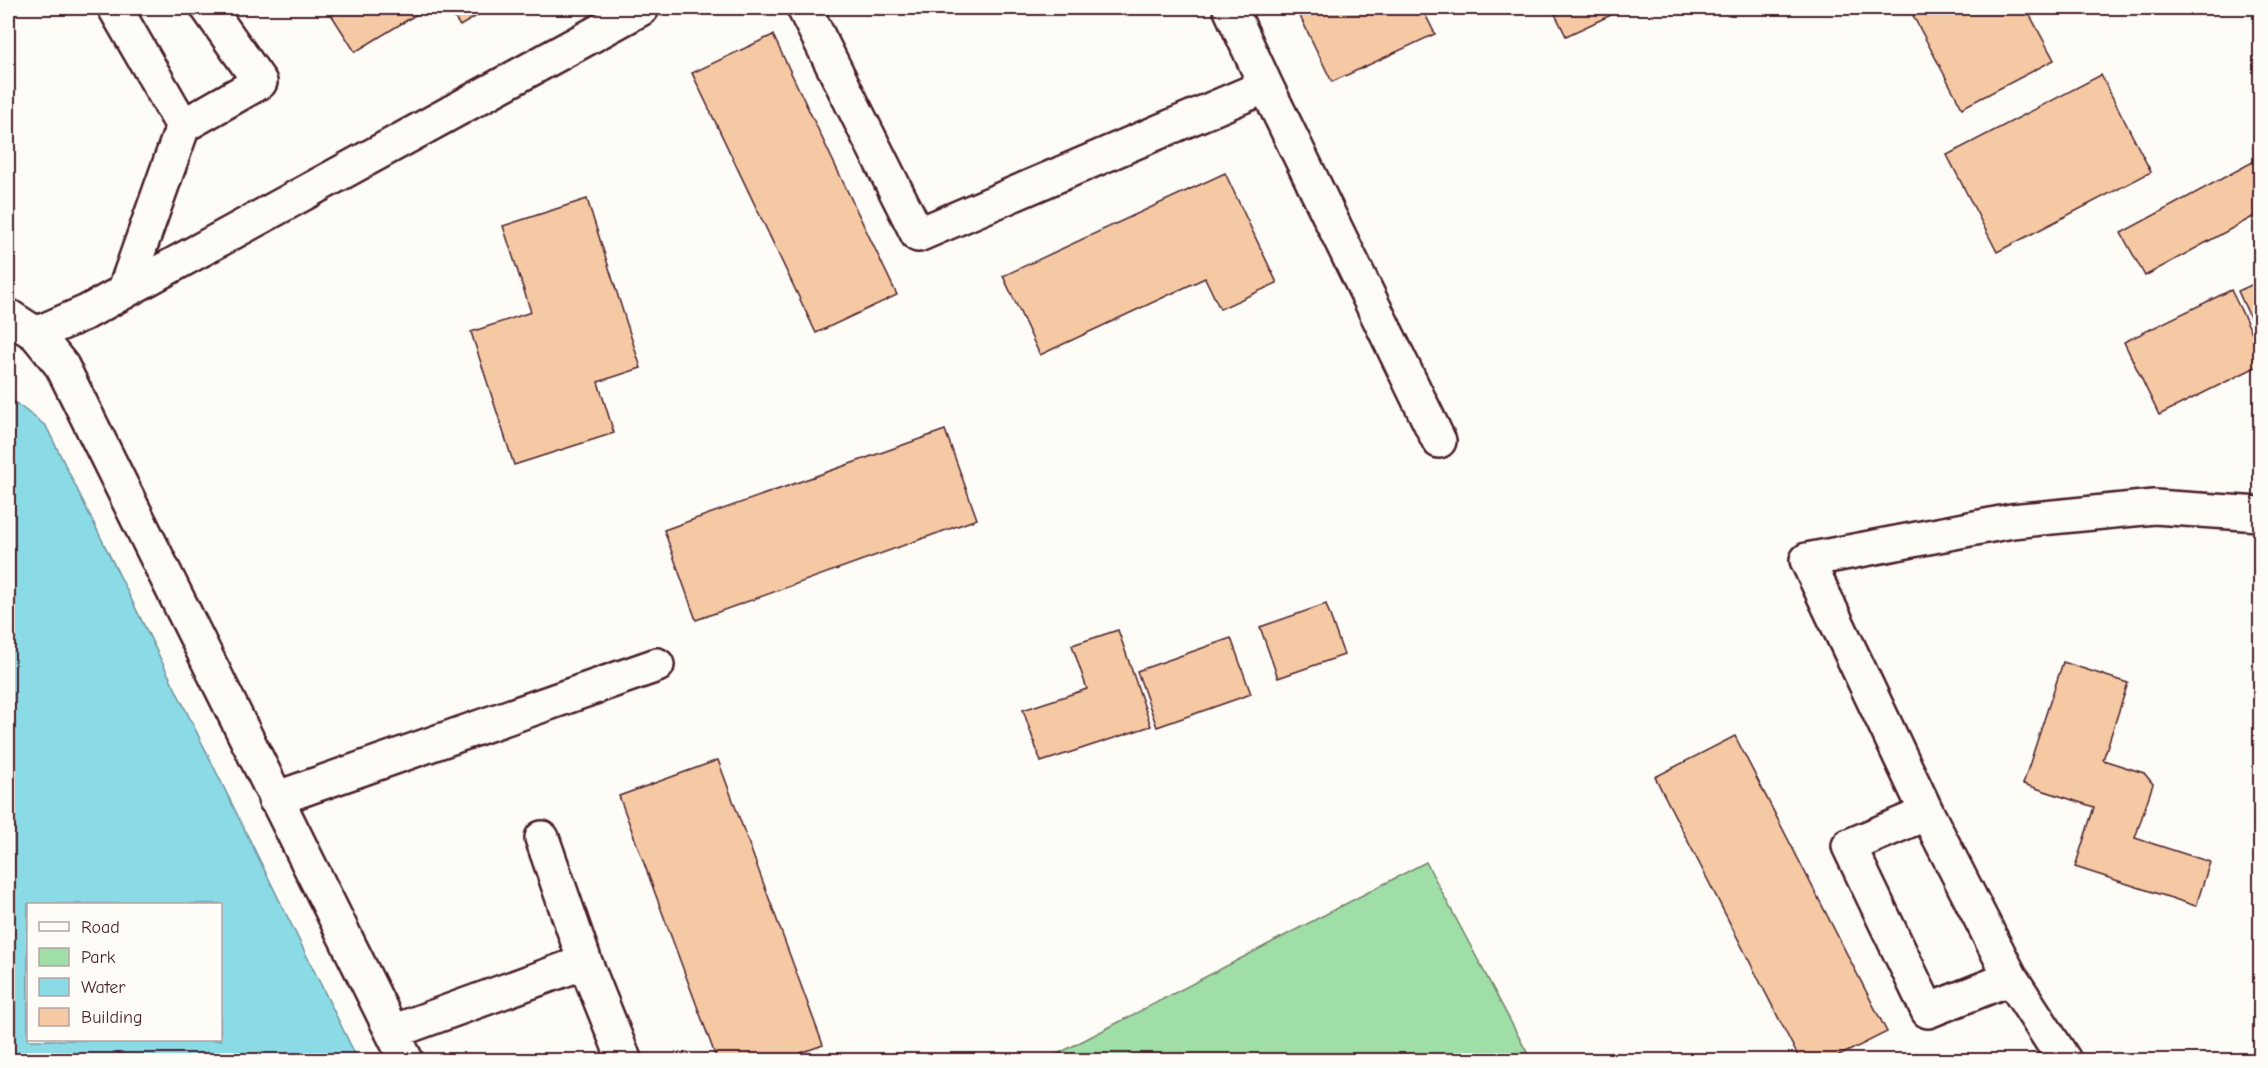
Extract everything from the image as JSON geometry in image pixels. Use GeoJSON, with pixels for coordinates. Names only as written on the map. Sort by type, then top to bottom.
{"type":"FeatureCollection","features":[{"type":"Feature","properties":{"kind":"street"},"geometry":{"type":"LineString","coordinates":[[115,8],[183,126]]}},
{"type":"Feature","properties":{"kind":"street"},"geometry":{"type":"LineString","coordinates":[[124,292],[183,126],[260,82],[208,8]]}},
{"type":"Feature","properties":{"kind":"street"},"geometry":{"type":"LineString","coordinates":[[36,334],[87,312],[642,8]]}},
{"type":"Feature","properties":{"kind":"street"},"geometry":{"type":"LineString","coordinates":[[804,8],[918,235],[1266,86]]}},
{"type":"Feature","properties":{"kind":"street"},"geometry":{"type":"LineString","coordinates":[[1230,8],[1439,441]]}},
{"type":"Feature","properties":{"kind":"street"},"geometry":{"type":"LineString","coordinates":[[8,316],[36,334],[62,366],[399,1046],[585,962]]}},
{"type":"Feature","properties":{"kind":"street"},"geometry":{"type":"LineString","coordinates":[[2064,1060],[2011,978],[1927,813],[1807,560],[2012,521],[2119,510],[2154,507],[2260,514]]}},
{"type":"Feature","properties":{"kind":"street"},"geometry":{"type":"LineString","coordinates":[[275,799],[657,665]]}},
{"type":"Feature","properties":{"kind":"street"},"geometry":{"type":"LineString","coordinates":[[1927,813],[1849,846],[1928,1011],[2011,978]]}},
{"type":"Feature","properties":{"kind":"street"},"geometry":{"type":"LineString","coordinates":[[542,838],[585,962],[624,1059]]}},
{"type":"Feature","properties":{"kind":"green space"},"geometry":{"type":"Polygon","coordinates":[[[1426,862],[1531,1060],[1046,1060],[1426,862]]]}},
{"type":"Feature","properties":{"kind":"water"},"geometry":{"type":"Polygon","coordinates":[[[8,397],[46,426],[358,1060],[8,1060],[8,397]]]}},
{"type":"Feature","properties":{"kind":"building"},"geometry":{"type":"Polygon","coordinates":[[[327,8],[427,8],[355,52],[327,8]]]}},
{"type":"Feature","properties":{"kind":"building"},"geometry":{"type":"Polygon","coordinates":[[[448,8],[490,8],[460,26],[448,8]]]}},
{"type":"Feature","properties":{"kind":"building"},"geometry":{"type":"Polygon","coordinates":[[[1296,8],[1422,8],[1435,34],[1332,82],[1296,8]]]}},
{"type":"Feature","properties":{"kind":"building"},"geometry":{"type":"Polygon","coordinates":[[[1552,8],[1626,8],[1566,36],[1552,8]]]}},
{"type":"Feature","properties":{"kind":"building"},"geometry":{"type":"Polygon","coordinates":[[[1909,8],[2026,8],[2054,60],[1962,108],[1909,8]]]}},
{"type":"Feature","properties":{"kind":"building"},"geometry":{"type":"Polygon","coordinates":[[[773,35],[897,295],[816,333],[692,73],[773,35]]]}},
{"type":"Feature","properties":{"kind":"building"},"geometry":{"type":"Polygon","coordinates":[[[2101,75],[2151,172],[1997,252],[1947,155],[2101,75]]]}},
{"type":"Feature","properties":{"kind":"building"},"geometry":{"type":"Polygon","coordinates":[[[2260,158],[2260,213],[2145,276],[2121,233],[2260,158]]]}},
{"type":"Feature","properties":{"kind":"building"},"geometry":{"type":"Polygon","coordinates":[[[1225,173],[1277,283],[1220,309],[1205,278],[1040,355],[1003,276],[1225,173]]]}},
{"type":"Feature","properties":{"kind":"building"},"geometry":{"type":"Polygon","coordinates":[[[587,199],[641,368],[598,382],[614,433],[514,465],[471,332],[531,312],[503,226],[587,199]]]}},
{"type":"Feature","properties":{"kind":"building"},"geometry":{"type":"Polygon","coordinates":[[[2260,281],[2260,339],[2238,291],[2260,281]]]}},
{"type":"Feature","properties":{"kind":"building"},"geometry":{"type":"Polygon","coordinates":[[[2231,290],[2260,349],[2260,365],[2159,415],[2124,342],[2231,290]]]}},
{"type":"Feature","properties":{"kind":"building"},"geometry":{"type":"Polygon","coordinates":[[[945,430],[977,519],[696,620],[664,530],[945,430]]]}},
{"type":"Feature","properties":{"kind":"building"},"geometry":{"type":"Polygon","coordinates":[[[1326,604],[1344,655],[1278,678],[1260,627],[1326,604]]]}},
{"type":"Feature","properties":{"kind":"building"},"geometry":{"type":"Polygon","coordinates":[[[1118,630],[1151,726],[1041,762],[1023,710],[1087,689],[1072,645],[1118,630]]]}},
{"type":"Feature","properties":{"kind":"building"},"geometry":{"type":"Polygon","coordinates":[[[1231,638],[1251,694],[1157,727],[1137,671],[1231,638]]]}},
{"type":"Feature","properties":{"kind":"building"},"geometry":{"type":"Polygon","coordinates":[[[2063,662],[2128,683],[2103,760],[2144,773],[2153,784],[2135,838],[2210,862],[2196,906],[2075,867],[2094,807],[2023,784],[2063,662]]]}},
{"type":"Feature","properties":{"kind":"building"},"geometry":{"type":"Polygon","coordinates":[[[1735,736],[1887,1032],[1831,1060],[1800,1060],[1655,777],[1735,736]]]}},
{"type":"Feature","properties":{"kind":"building"},"geometry":{"type":"Polygon","coordinates":[[[718,760],[823,1045],[781,1060],[717,1060],[619,796],[718,760]]]}}]}
